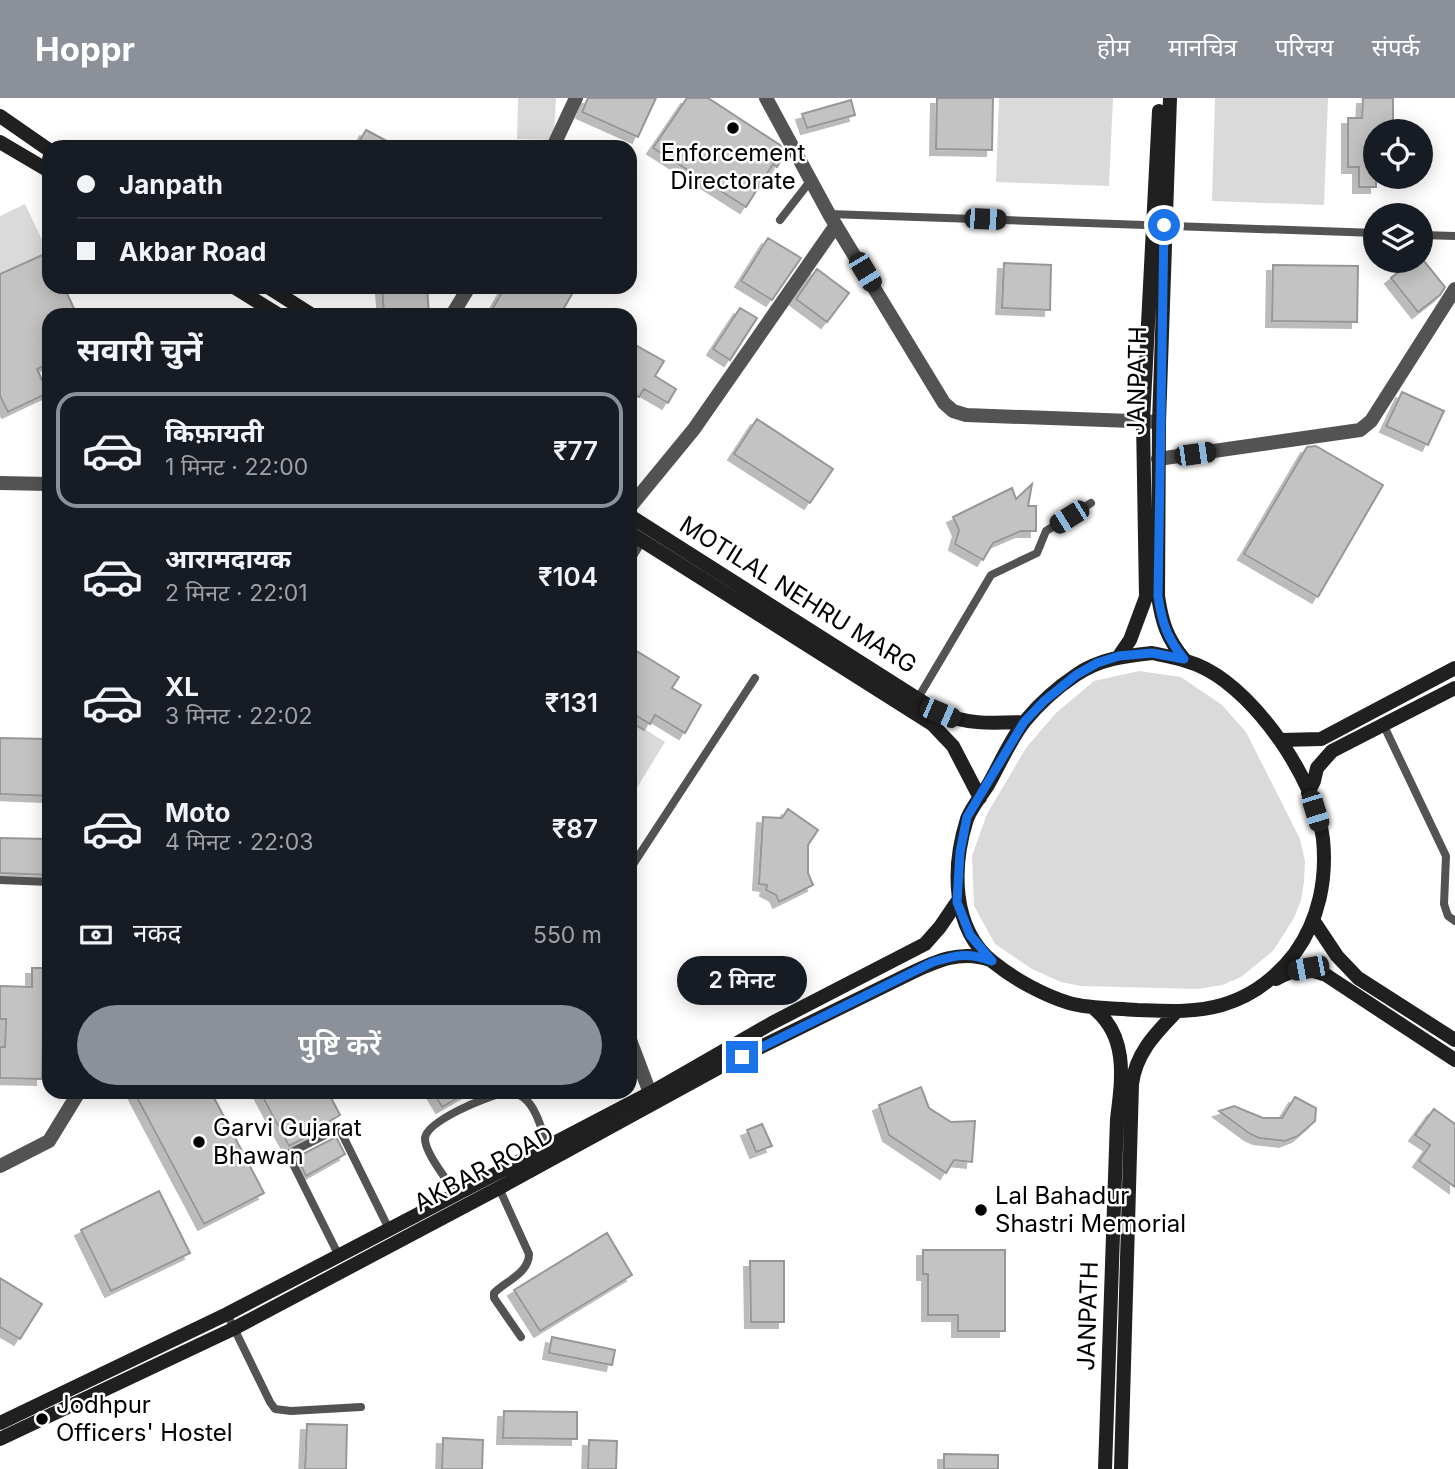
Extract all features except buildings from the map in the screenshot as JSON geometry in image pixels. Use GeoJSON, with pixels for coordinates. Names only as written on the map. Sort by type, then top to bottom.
{"type":"FeatureCollection","features":[{"type":"Feature","properties":{"kind":"main road","name":"JANPATH"},"geometry":{"type":"LineString","coordinates":[[1160,98],[1158,596],[1161,617],[1170,642],[1184,659]]}},
{"type":"Feature","properties":{"kind":"main road","name":"JANPATH"},"geometry":{"type":"LineString","coordinates":[[1119,656],[1130,640],[1146,597],[1143,421],[1170,98]]}},
{"type":"Feature","properties":{"kind":"main road"},"geometry":{"type":"LineString","coordinates":[[0,116],[42,145]]}},
{"type":"Feature","properties":{"kind":"main road"},"geometry":{"type":"LineString","coordinates":[[0,142],[42,168]]}},
{"type":"Feature","properties":{"kind":"main road"},"geometry":{"type":"LineString","coordinates":[[245,294],[268,308]]}},
{"type":"Feature","properties":{"kind":"main road"},"geometry":{"type":"LineString","coordinates":[[279,294],[301,308]]}},
{"type":"Feature","properties":{"kind":"main road","name":"MOTILAL NEHRU MARG"},"geometry":{"type":"LineString","coordinates":[[641,534],[940,713],[960,721],[1024,722]]}},
{"type":"Feature","properties":{"kind":"main road","name":"MOTILAL NEHRU MARG"},"geometry":{"type":"LineString","coordinates":[[641,534],[932,724],[953,746],[980,798]]}},
{"type":"Feature","properties":{"kind":"main road"},"geometry":{"type":"LineString","coordinates":[[1263,986],[1295,952],[1313,920],[1321,892],[1325,864],[1322,835],[1308,793],[1280,740],[1257,710],[1229,684],[1208,670],[1184,659],[1152,653],[1119,656],[1097,663],[1076,675],[1044,701],[1024,722],[967,817],[960,852],[957,902],[970,935],[992,961],[1027,985],[1068,1003],[1176,1012],[1225,1004],[1263,986],[1290,971],[1308,968],[1350,989],[1455,1060]]}},
{"type":"Feature","properties":{"kind":"main road"},"geometry":{"type":"LineString","coordinates":[[1280,740],[1321,739],[1455,668]]}},
{"type":"Feature","properties":{"kind":"main road"},"geometry":{"type":"LineString","coordinates":[[1308,793],[1317,768],[1332,751],[1455,688]]}},
{"type":"Feature","properties":{"kind":"main road","name":"AKBAR ROAD"},"geometry":{"type":"LineString","coordinates":[[0,1423],[228,1314],[650,1093],[772,1023],[925,944],[957,902]]}},
{"type":"Feature","properties":{"kind":"main road"},"geometry":{"type":"LineString","coordinates":[[1313,920],[1337,956],[1358,978],[1455,1040]]}},
{"type":"Feature","properties":{"kind":"main road","name":"AKBAR ROAD"},"geometry":{"type":"LineString","coordinates":[[0,1440],[233,1329],[718,1068],[933,962],[957,955],[976,955],[992,961]]}},
{"type":"Feature","properties":{"kind":"main road","name":"JANPATH"},"geometry":{"type":"LineString","coordinates":[[1092,1007],[1105,1017],[1114,1034],[1122,1069],[1117,1119],[1105,1469]]}},
{"type":"Feature","properties":{"kind":"main road","name":"JANPATH"},"geometry":{"type":"LineString","coordinates":[[1121,1469],[1133,1070],[1146,1043],[1176,1012]]}},
{"type":"Feature","properties":{"kind":"street"},"geometry":{"type":"LineString","coordinates":[[556,140],[576,98]]}},
{"type":"Feature","properties":{"kind":"street"},"geometry":{"type":"LineString","coordinates":[[766,98],[832,219],[944,403],[953,411],[966,415],[1159,422]]}},
{"type":"Feature","properties":{"kind":"street"},"geometry":{"type":"LineString","coordinates":[[637,498],[694,429],[832,219]]}},
{"type":"Feature","properties":{"kind":"street"},"geometry":{"type":"LineString","coordinates":[[1158,459],[1360,430],[1371,421],[1455,289]]}},
{"type":"Feature","properties":{"kind":"street"},"geometry":{"type":"LineString","coordinates":[[0,483],[42,484]]}},
{"type":"Feature","properties":{"kind":"street"},"geometry":{"type":"LineString","coordinates":[[637,1059],[650,1093]]}},
{"type":"Feature","properties":{"kind":"street"},"geometry":{"type":"LineString","coordinates":[[0,1166],[49,1141],[75,1099]]}},
{"type":"Feature","properties":{"kind":"lane"},"geometry":{"type":"LineString","coordinates":[[780,220],[811,180]]}},
{"type":"Feature","properties":{"kind":"lane"},"geometry":{"type":"LineString","coordinates":[[832,219],[1158,225],[1363,233]]}},
{"type":"Feature","properties":{"kind":"lane"},"geometry":{"type":"LineString","coordinates":[[1433,235],[1455,236]]}},
{"type":"Feature","properties":{"kind":"lane"},"geometry":{"type":"LineString","coordinates":[[918,698],[991,575],[1037,553],[1046,531],[1091,503]]}},
{"type":"Feature","properties":{"kind":"lane"},"geometry":{"type":"LineString","coordinates":[[637,858],[755,678]]}},
{"type":"Feature","properties":{"kind":"lane"},"geometry":{"type":"LineString","coordinates":[[1383,724],[1446,856],[1444,904],[1448,916],[1455,921]]}},
{"type":"Feature","properties":{"kind":"lane"},"geometry":{"type":"LineString","coordinates":[[0,880],[42,882]]}},
{"type":"Feature","properties":{"kind":"lane"},"geometry":{"type":"LineString","coordinates":[[456,1194],[426,1148],[425,1138],[428,1129],[437,1121],[486,1099]]}},
{"type":"Feature","properties":{"kind":"lane"},"geometry":{"type":"LineString","coordinates":[[526,1099],[548,1146]]}},
{"type":"Feature","properties":{"kind":"lane"},"geometry":{"type":"LineString","coordinates":[[339,1256],[288,1154],[339,1128],[389,1229]]}},
{"type":"Feature","properties":{"kind":"lane"},"geometry":{"type":"LineString","coordinates":[[499,1188],[529,1254],[529,1261],[495,1293],[494,1298],[521,1337]]}},
{"type":"Feature","properties":{"kind":"lane"},"geometry":{"type":"LineString","coordinates":[[228,1314],[233,1329],[275,1409],[291,1411],[361,1407]]}},
{"type":"Feature","properties":{"kind":"shaded area"},"geometry":{"type":"Polygon","coordinates":[[[518,98],[556,98],[554,140],[517,139],[518,98]]]}},
{"type":"Feature","properties":{"kind":"shaded area"},"geometry":{"type":"Polygon","coordinates":[[[999,98],[1113,98],[1109,186],[996,182],[999,98]]]}},
{"type":"Feature","properties":{"kind":"shaded area"},"geometry":{"type":"Polygon","coordinates":[[[1215,98],[1328,98],[1324,205],[1212,201],[1215,98]]]}},
{"type":"Feature","properties":{"kind":"shaded area"},"geometry":{"type":"Polygon","coordinates":[[[25,204],[42,239],[42,255],[0,274],[0,216],[25,204]]]}},
{"type":"Feature","properties":{"kind":"shaded area"},"geometry":{"type":"Polygon","coordinates":[[[1139,671],[1181,677],[1222,705],[1246,732],[1300,839],[1305,861],[1304,882],[1294,918],[1273,951],[1241,977],[1222,985],[1198,989],[1081,986],[1061,982],[1032,969],[995,944],[974,906],[972,856],[987,814],[1026,748],[1056,713],[1094,681],[1139,671]]]}},
{"type":"Feature","properties":{"kind":"shaded area"},"geometry":{"type":"Polygon","coordinates":[[[637,724],[665,742],[637,788],[637,724]]]}},
{"type":"Feature","properties":{"kind":"place","name":"Enforcement Directorate"},"geometry":{"type":"Point","coordinates":[733,128]}},
{"type":"Feature","properties":{"kind":"place","name":"Garvi Gujarat Bhawan"},"geometry":{"type":"Point","coordinates":[199,1142]}},
{"type":"Feature","properties":{"kind":"place","name":"Lal Bahadur Shastri Memorial"},"geometry":{"type":"Point","coordinates":[981,1210]}},
{"type":"Feature","properties":{"kind":"place","name":"Jodhpur Officers' Hostel"},"geometry":{"type":"Point","coordinates":[42,1419]}},
{"type":"Feature","properties":{"kind":"route"},"geometry":{"type":"LineString","coordinates":[[742,1057],[933,962],[957,955],[976,955],[992,961],[970,935],[957,902],[960,852],[967,817],[1024,722],[1044,701],[1076,675],[1097,663],[1119,656],[1152,653],[1184,659],[1170,642],[1161,617],[1158,596],[1164,225]]}}]}
